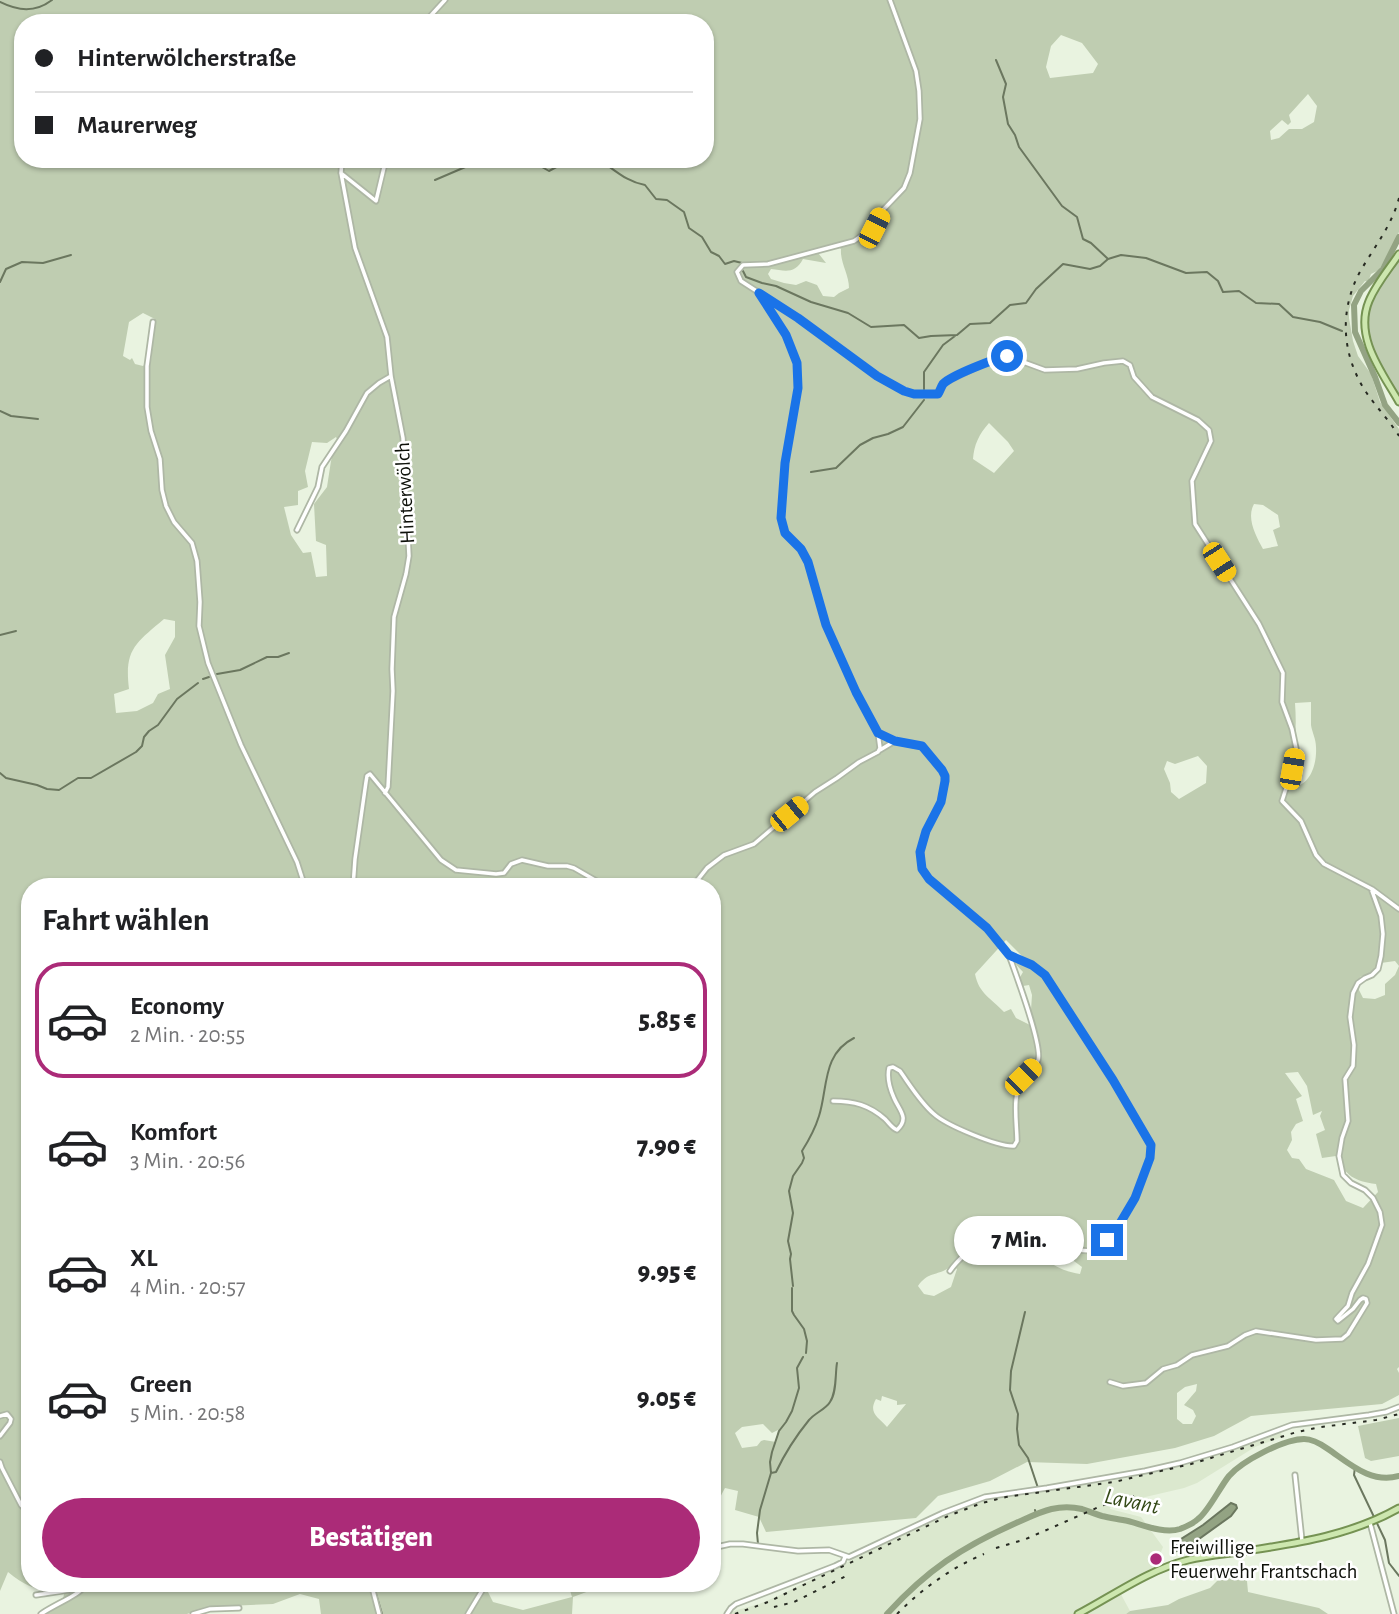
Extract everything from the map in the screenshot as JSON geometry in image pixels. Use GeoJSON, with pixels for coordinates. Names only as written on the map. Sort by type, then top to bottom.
{"type":"FeatureCollection","features":[{"type":"Feature","properties":{"kind":"main road"},"geometry":{"type":"LineString","coordinates":[[1399,254],[1370,299],[1365,327],[1369,348],[1399,402]]}},
{"type":"Feature","properties":{"kind":"main road"},"geometry":{"type":"LineString","coordinates":[[1078,1614],[1173,1564],[1346,1531],[1399,1508]]}},
{"type":"Feature","properties":{"kind":"street"},"geometry":{"type":"LineString","coordinates":[[432,14],[445,0]]}},
{"type":"Feature","properties":{"kind":"street"},"geometry":{"type":"LineString","coordinates":[[890,0],[916,71],[919,91],[920,119],[910,173],[904,188],[883,210],[874,228],[854,241],[768,264],[743,265],[737,272],[741,281],[798,318],[877,376],[904,391],[914,394],[938,394],[944,383],[989,361],[1007,356],[1045,370],[1077,369],[1123,361],[1130,365],[1134,377],[1152,397],[1198,420],[1209,430],[1211,441],[1192,481],[1195,523],[1259,624],[1283,673],[1282,702],[1296,748],[1282,801],[1301,821],[1316,855],[1324,864],[1372,889],[1399,909]]}},
{"type":"Feature","properties":{"kind":"street","name":"Hinterwölch"},"geometry":{"type":"LineString","coordinates":[[341,168],[355,248],[387,337],[391,376],[403,438],[409,556],[394,617],[394,682],[388,788],[385,793]]}},
{"type":"Feature","properties":{"kind":"street"},"geometry":{"type":"LineString","coordinates":[[341,173],[376,201],[384,168]]}},
{"type":"Feature","properties":{"kind":"street"},"geometry":{"type":"LineString","coordinates":[[759,293],[786,335],[797,363],[798,388],[785,463],[781,518],[785,533],[801,549],[808,562],[826,625],[878,733],[880,750]]}},
{"type":"Feature","properties":{"kind":"street"},"geometry":{"type":"LineString","coordinates":[[153,322],[147,366],[147,407],[160,459],[166,506],[174,522],[192,543],[197,561],[199,626],[208,663],[241,745],[298,862],[302,878]]}},
{"type":"Feature","properties":{"kind":"street"},"geometry":{"type":"LineString","coordinates":[[297,530],[318,487],[322,467],[367,393],[391,376]]}},
{"type":"Feature","properties":{"kind":"street"},"geometry":{"type":"LineString","coordinates":[[833,1101],[853,1101],[863,1105],[897,1130],[902,1125],[903,1118],[893,1097],[888,1074],[890,1068],[895,1067],[937,1117],[980,1138],[1014,1146],[1017,1141],[1019,1086],[1023,1077],[1038,1063],[1039,1053],[1026,1002],[1009,955],[987,928],[929,879],[922,869],[920,852],[926,831],[941,802],[945,776],[922,746],[895,741],[878,733]]}},
{"type":"Feature","properties":{"kind":"street"},"geometry":{"type":"LineString","coordinates":[[699,878],[724,855],[754,844],[814,792],[895,741]]}},
{"type":"Feature","properties":{"kind":"street"},"geometry":{"type":"LineString","coordinates":[[354,878],[367,776],[370,774],[441,860],[456,870],[504,873],[511,864],[522,860],[574,868],[591,878]]}},
{"type":"Feature","properties":{"kind":"street"},"geometry":{"type":"LineString","coordinates":[[1110,1382],[1123,1386],[1146,1383],[1163,1369],[1177,1365],[1192,1355],[1228,1346],[1256,1331],[1316,1340],[1342,1339],[1367,1303],[1366,1299],[1360,1300],[1338,1321],[1336,1319],[1348,1306],[1368,1264],[1382,1225],[1380,1212],[1373,1198],[1343,1175],[1339,1156],[1348,1121],[1345,1079],[1353,1066],[1354,1045],[1350,1017],[1353,993],[1358,983],[1378,969],[1384,934],[1372,889]]}},
{"type":"Feature","properties":{"kind":"street"},"geometry":{"type":"LineString","coordinates":[[950,1271],[958,1260],[982,1241],[991,1240],[1002,1244],[1025,1230],[1042,1228],[1076,1250],[1091,1251],[1107,1240],[1119,1225],[1135,1198],[1150,1158],[1151,1145],[1113,1080],[1045,975],[1032,965],[1009,955]]}},
{"type":"Feature","properties":{"kind":"street"},"geometry":{"type":"LineString","coordinates":[[721,1546],[743,1544],[798,1551],[829,1550],[845,1557],[852,1556],[943,1513],[985,1497],[1084,1482],[1180,1463],[1292,1425],[1369,1415],[1399,1407]]}},
{"type":"Feature","properties":{"kind":"street"},"geometry":{"type":"LineString","coordinates":[[0,1416],[7,1414],[10,1419],[0,1436]]}},
{"type":"Feature","properties":{"kind":"street"},"geometry":{"type":"LineString","coordinates":[[0,1462],[21,1506]]}},
{"type":"Feature","properties":{"kind":"street"},"geometry":{"type":"LineString","coordinates":[[1295,1475],[1301,1541]]}},
{"type":"Feature","properties":{"kind":"street"},"geometry":{"type":"LineString","coordinates":[[1374,1521],[1394,1614]]}},
{"type":"Feature","properties":{"kind":"street"},"geometry":{"type":"LineString","coordinates":[[727,1614],[736,1604],[835,1566],[843,1562],[845,1557]]}},
{"type":"Feature","properties":{"kind":"street"},"geometry":{"type":"LineString","coordinates":[[36,1595],[63,1592]]}},
{"type":"Feature","properties":{"kind":"street"},"geometry":{"type":"LineString","coordinates":[[41,1614],[79,1592]]}},
{"type":"Feature","properties":{"kind":"street"},"geometry":{"type":"LineString","coordinates":[[373,1592],[379,1614]]}},
{"type":"Feature","properties":{"kind":"street"},"geometry":{"type":"LineString","coordinates":[[468,1614],[481,1592]]}},
{"type":"Feature","properties":{"kind":"street"},"geometry":{"type":"LineString","coordinates":[[193,1614],[211,1609],[239,1608]]}},
{"type":"Feature","properties":{"kind":"shaded area"},"geometry":{"type":"Polygon","coordinates":[[[0,0],[1399,0],[1399,232],[1379,270],[1371,274],[1368,282],[1365,281],[1353,296],[1349,318],[1358,356],[1371,374],[1380,402],[1399,429],[1399,966],[1399,1367],[1397,1369],[1399,1395],[1382,1404],[1251,1416],[1214,1436],[1175,1448],[1087,1464],[1027,1462],[990,1481],[938,1496],[916,1518],[766,1532],[759,1517],[735,1510],[738,1491],[725,1488],[721,1496],[721,878],[21,878],[21,1581],[8,1572],[0,1591],[0,0]],[[1061,35],[1051,46],[1046,67],[1050,78],[1093,73],[1098,64],[1082,43],[1061,35]],[[1308,94],[1289,115],[1291,122],[1288,125],[1282,120],[1270,131],[1271,140],[1279,138],[1289,129],[1302,129],[1314,122],[1317,106],[1308,94]],[[834,243],[815,249],[826,263],[803,259],[793,269],[771,269],[768,274],[771,279],[784,283],[796,285],[806,281],[817,285],[823,296],[834,297],[849,288],[841,249],[834,243]],[[143,313],[129,322],[123,356],[130,360],[132,358],[135,364],[143,366],[151,360],[155,319],[143,313]],[[989,423],[976,444],[973,459],[994,473],[1014,451],[989,423]],[[336,437],[327,443],[312,442],[305,471],[308,487],[298,491],[298,505],[284,507],[291,535],[303,553],[311,552],[316,577],[327,576],[326,545],[316,541],[314,504],[327,487],[337,439],[336,437]],[[1254,504],[1251,515],[1253,527],[1263,549],[1278,546],[1273,530],[1280,527],[1278,515],[1263,505],[1254,504]],[[164,619],[134,648],[128,665],[129,689],[114,694],[116,713],[137,711],[153,703],[158,694],[170,689],[165,655],[175,637],[175,621],[164,619]],[[1311,702],[1295,703],[1292,763],[1287,783],[1293,787],[1304,782],[1312,772],[1316,744],[1311,725],[1311,702]],[[1198,756],[1175,764],[1167,761],[1164,769],[1171,792],[1179,799],[1206,783],[1207,766],[1198,756]],[[1006,940],[975,974],[979,986],[1004,1012],[1011,1009],[1016,1018],[1030,1025],[1032,995],[1029,985],[1023,986],[1019,979],[1023,972],[1011,959],[1023,957],[1006,940]],[[1395,961],[1381,963],[1375,971],[1360,977],[1359,990],[1363,998],[1375,999],[1385,995],[1385,984],[1395,975],[1399,966],[1395,961]],[[1298,1072],[1285,1073],[1302,1096],[1296,1099],[1303,1121],[1296,1124],[1291,1132],[1292,1140],[1287,1150],[1292,1158],[1299,1159],[1306,1169],[1334,1180],[1346,1201],[1363,1208],[1378,1192],[1376,1184],[1352,1176],[1336,1156],[1322,1158],[1316,1134],[1325,1130],[1320,1116],[1322,1111],[1313,1115],[1307,1086],[1298,1072]],[[1043,1238],[1023,1240],[1056,1266],[1080,1274],[1082,1267],[1043,1238]],[[952,1265],[922,1281],[918,1286],[924,1294],[934,1296],[951,1287],[957,1269],[952,1265]],[[1197,1384],[1185,1387],[1177,1393],[1177,1419],[1183,1424],[1192,1424],[1196,1416],[1193,1410],[1184,1405],[1196,1391],[1197,1384]],[[882,1396],[881,1401],[876,1399],[875,1414],[887,1427],[906,1404],[897,1405],[897,1401],[882,1396]],[[763,1424],[742,1427],[735,1433],[742,1448],[757,1446],[764,1440],[776,1442],[778,1430],[772,1433],[763,1424]]]}},
{"type":"Feature","properties":{"kind":"shaded area"},"geometry":{"type":"Polygon","coordinates":[[[1399,257],[1399,396],[1374,350],[1368,312],[1381,283],[1399,257]]]}},
{"type":"Feature","properties":{"kind":"shaded area"},"geometry":{"type":"Polygon","coordinates":[[[1399,1418],[1399,1456],[1371,1461],[1365,1458],[1358,1426],[1399,1418]]]}},
{"type":"Feature","properties":{"kind":"shaded area"},"geometry":{"type":"Polygon","coordinates":[[[1281,1433],[1282,1437],[1255,1447],[1197,1483],[1111,1505],[1110,1509],[1141,1517],[1163,1547],[1157,1555],[1161,1564],[1117,1587],[1130,1611],[1126,1614],[730,1614],[778,1596],[923,1525],[978,1502],[1128,1478],[1281,1433]]]}},
{"type":"Feature","properties":{"kind":"shaded area"},"geometry":{"type":"Polygon","coordinates":[[[1231,1503],[1237,1508],[1231,1516],[1185,1549],[1177,1551],[1178,1541],[1231,1503]]]}},
{"type":"Feature","properties":{"kind":"shaded area"},"geometry":{"type":"Polygon","coordinates":[[[1225,1573],[1247,1581],[1248,1592],[1319,1608],[1328,1614],[1126,1614],[1168,1605],[1210,1588],[1225,1573]]]}},
{"type":"Feature","properties":{"kind":"shaded area"},"geometry":{"type":"Polygon","coordinates":[[[64,1592],[488,1592],[493,1602],[523,1610],[572,1597],[570,1592],[586,1592],[573,1597],[572,1614],[321,1614],[319,1599],[300,1594],[273,1604],[206,1607],[187,1614],[48,1614],[47,1608],[63,1599],[64,1592]]]}},
{"type":"Feature","properties":{"kind":"waterway"},"geometry":{"type":"LineString","coordinates":[[0,2],[13,7],[33,9],[52,0]]}},
{"type":"Feature","properties":{"kind":"waterway"},"geometry":{"type":"LineString","coordinates":[[996,60],[1006,84],[1003,97],[1008,124],[1019,147],[1062,206],[1077,217],[1083,239],[1107,258]]}},
{"type":"Feature","properties":{"kind":"waterway"},"geometry":{"type":"LineString","coordinates":[[435,180],[463,168]]}},
{"type":"Feature","properties":{"kind":"waterway"},"geometry":{"type":"LineString","coordinates":[[544,168],[549,171],[555,168]]}},
{"type":"Feature","properties":{"kind":"waterway"},"geometry":{"type":"LineString","coordinates":[[611,168],[626,178],[645,185],[656,199],[667,200],[684,212],[689,228],[702,237],[711,252],[719,256],[725,264],[734,261],[742,263]]}},
{"type":"Feature","properties":{"kind":"waterway","name":"Lavant"},"geometry":{"type":"LineString","coordinates":[[1399,237],[1383,269],[1361,291],[1354,305],[1355,332],[1385,405],[1399,423]]}},
{"type":"Feature","properties":{"kind":"waterway"},"geometry":{"type":"LineString","coordinates":[[0,282],[6,269],[22,262],[43,263],[71,255]]}},
{"type":"Feature","properties":{"kind":"waterway"},"geometry":{"type":"LineString","coordinates":[[743,271],[746,277],[848,313],[871,327],[904,325],[919,338],[957,335],[970,324],[990,323],[1010,305],[1026,303],[1036,289],[1063,264],[1090,269],[1121,255],[1146,258],[1186,273],[1207,272],[1218,281],[1223,292],[1239,291],[1256,303],[1279,304],[1293,317],[1320,322],[1342,331]]}},
{"type":"Feature","properties":{"kind":"waterway"},"geometry":{"type":"LineString","coordinates":[[924,389],[924,372],[943,345],[955,336]]}},
{"type":"Feature","properties":{"kind":"waterway"},"geometry":{"type":"LineString","coordinates":[[811,472],[836,468],[860,445],[903,427],[924,400]]}},
{"type":"Feature","properties":{"kind":"waterway"},"geometry":{"type":"LineString","coordinates":[[0,411],[11,416],[38,419]]}},
{"type":"Feature","properties":{"kind":"waterway"},"geometry":{"type":"LineString","coordinates":[[0,635],[16,631]]}},
{"type":"Feature","properties":{"kind":"waterway"},"geometry":{"type":"LineString","coordinates":[[217,674],[240,670],[267,657],[289,653]]}},
{"type":"Feature","properties":{"kind":"waterway"},"geometry":{"type":"LineString","coordinates":[[203,679],[209,677]]}},
{"type":"Feature","properties":{"kind":"waterway"},"geometry":{"type":"LineString","coordinates":[[0,773],[6,778],[59,790],[78,778],[91,778],[136,752],[142,746],[144,737],[158,725],[177,699],[198,683]]}},
{"type":"Feature","properties":{"kind":"waterway"},"geometry":{"type":"LineString","coordinates":[[793,1286],[788,1241],[793,1213],[789,1191],[793,1176],[804,1158],[802,1151],[819,1116],[831,1062],[836,1053],[854,1038]]}},
{"type":"Feature","properties":{"kind":"waterway"},"geometry":{"type":"LineString","coordinates":[[792,1288],[792,1311],[804,1329],[806,1353]]}},
{"type":"Feature","properties":{"kind":"waterway"},"geometry":{"type":"LineString","coordinates":[[1025,1312],[1011,1371],[1010,1390],[1018,1414],[1019,1445],[1028,1458],[1038,1488]]}},
{"type":"Feature","properties":{"kind":"waterway"},"geometry":{"type":"LineString","coordinates":[[758,1544],[760,1510],[771,1473],[772,1452],[779,1431],[792,1411],[799,1388],[797,1368],[803,1357]]}},
{"type":"Feature","properties":{"kind":"waterway"},"geometry":{"type":"LineString","coordinates":[[771,1473],[776,1472],[809,1420],[830,1402],[835,1388],[837,1363]]}},
{"type":"Feature","properties":{"kind":"waterway","name":"Lavant"},"geometry":{"type":"LineString","coordinates":[[887,1614],[916,1585],[946,1561],[997,1532],[1048,1510],[1073,1507],[1160,1530],[1182,1528],[1202,1516],[1235,1470],[1264,1452],[1296,1440],[1317,1442],[1370,1475],[1389,1478],[1399,1476]]}},
{"type":"Feature","properties":{"kind":"waterway"},"geometry":{"type":"LineString","coordinates":[[1355,1467],[1354,1475],[1385,1540],[1389,1563],[1399,1576]]}},
{"type":"Feature","properties":{"kind":"waterway","name":"Lavant"},"geometry":{"type":"LineString","coordinates":[[1035,1510],[1036,1514]]}},
{"type":"Feature","properties":{"kind":"waterway"},"geometry":{"type":"LineString","coordinates":[[375,1592],[382,1614]]}},
{"type":"Feature","properties":{"kind":"railway"},"geometry":{"type":"LineString","coordinates":[[1399,198],[1388,226],[1354,285],[1346,316],[1348,347],[1358,377],[1370,398],[1399,436]]}},
{"type":"Feature","properties":{"kind":"railway"},"geometry":{"type":"LineString","coordinates":[[735,1614],[768,1602],[948,1516],[982,1503],[1006,1497],[1114,1482],[1191,1464],[1297,1432],[1399,1414]]}},
{"type":"Feature","properties":{"kind":"railway"},"geometry":{"type":"LineString","coordinates":[[996,1548],[1026,1539],[1101,1506],[1134,1496]]}},
{"type":"Feature","properties":{"kind":"railway"},"geometry":{"type":"LineString","coordinates":[[897,1614],[938,1580],[984,1554]]}},
{"type":"Feature","properties":{"kind":"railway"},"geometry":{"type":"LineString","coordinates":[[774,1607],[794,1602],[850,1574]]}},
{"type":"Feature","properties":{"kind":"place","name":"Freiwillige Feuerwehr Frantschach"},"geometry":{"type":"Point","coordinates":[1156,1559]}},
{"type":"Feature","properties":{"kind":"route"},"geometry":{"type":"LineString","coordinates":[[1007,356],[989,361],[944,383],[938,394],[914,394],[877,376],[759,293],[786,335],[797,363],[798,388],[785,463],[781,518],[785,533],[801,549],[808,562],[826,625],[878,733],[895,741],[922,746],[945,776],[941,802],[926,831],[920,852],[922,869],[929,879],[987,928],[1009,955],[1032,965],[1045,975],[1113,1080],[1151,1145],[1150,1158],[1135,1198],[1107,1240]]}}]}
